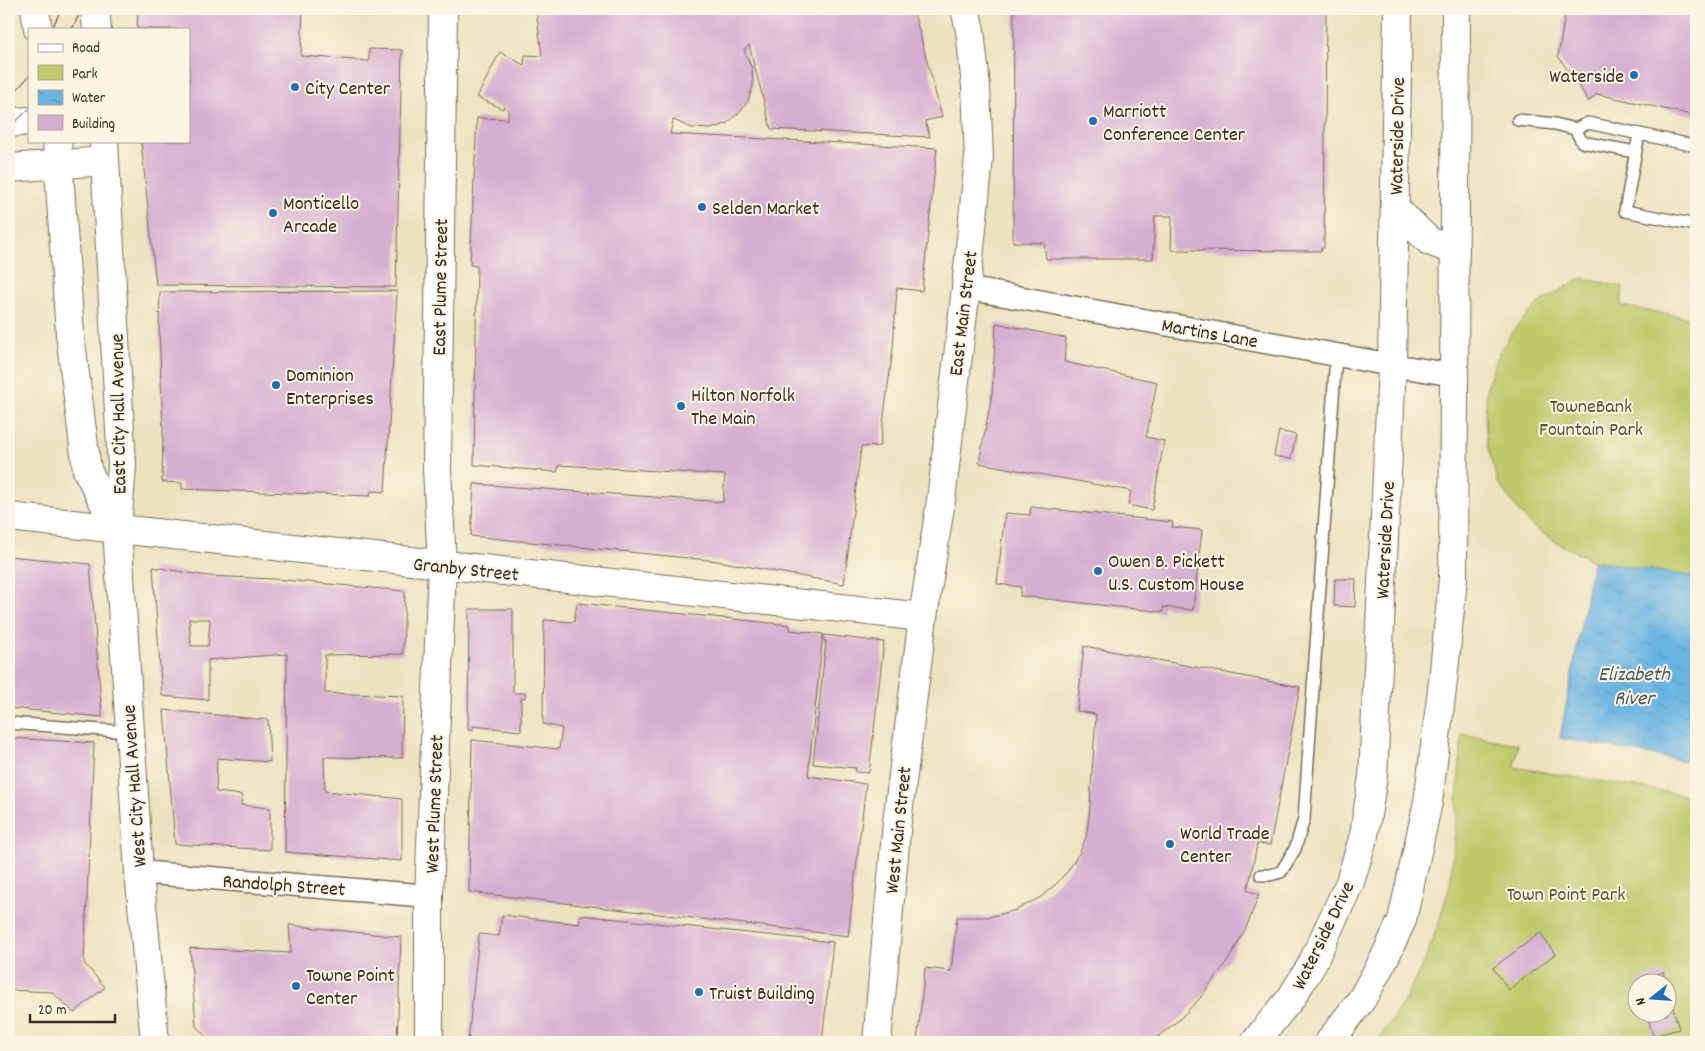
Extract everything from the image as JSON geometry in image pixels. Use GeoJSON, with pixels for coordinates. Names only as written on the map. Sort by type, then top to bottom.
{"type":"FeatureCollection","features":[{"type":"Feature","properties":{"kind":"main road"},"geometry":{"type":"LineString","coordinates":[[35,9],[38,28]]}},
{"type":"Feature","properties":{"kind":"main road"},"geometry":{"type":"LineString","coordinates":[[95,9],[97,28]]}},
{"type":"Feature","properties":{"kind":"main road","name":"East Plume Street"},"geometry":{"type":"LineString","coordinates":[[442,565],[437,450],[443,9]]}},
{"type":"Feature","properties":{"kind":"main road","name":"East Main Street"},"geometry":{"type":"LineString","coordinates":[[923,617],[940,500],[966,288],[979,158],[976,87],[970,30],[965,9]]}},
{"type":"Feature","properties":{"kind":"main road","name":"Waterside Drive"},"geometry":{"type":"LineString","coordinates":[[1255,1042],[1291,998],[1311,966],[1350,882],[1364,835],[1374,776],[1392,365],[1398,9]]}},
{"type":"Feature","properties":{"kind":"main road"},"geometry":{"type":"LineString","coordinates":[[1329,1042],[1362,999],[1385,957],[1402,920],[1428,802],[1443,681],[1453,578],[1456,9]]}},
{"type":"Feature","properties":{"kind":"main road"},"geometry":{"type":"LineString","coordinates":[[9,123],[28,121]]}},
{"type":"Feature","properties":{"kind":"main road"},"geometry":{"type":"LineString","coordinates":[[9,168],[59,153],[104,151]]}},
{"type":"Feature","properties":{"kind":"main road","name":"East City Hall Avenue"},"geometry":{"type":"LineString","coordinates":[[104,151],[122,466],[117,530]]}},
{"type":"Feature","properties":{"kind":"main road","name":"East City Hall Avenue"},"geometry":{"type":"LineString","coordinates":[[59,153],[70,334],[87,470],[117,530]]}},
{"type":"Feature","properties":{"kind":"main road"},"geometry":{"type":"LineString","coordinates":[[1395,208],[1429,241],[1455,251]]}},
{"type":"Feature","properties":{"kind":"main road","name":"Granby Street"},"geometry":{"type":"LineString","coordinates":[[9,517],[923,617]]}},
{"type":"Feature","properties":{"kind":"main road","name":"West City Hall Avenue"},"geometry":{"type":"LineString","coordinates":[[117,530],[139,872],[155,1042]]}},
{"type":"Feature","properties":{"kind":"main road","name":"West Plume Street"},"geometry":{"type":"LineString","coordinates":[[429,1042],[430,896],[442,565]]}},
{"type":"Feature","properties":{"kind":"main road","name":"West Main Street"},"geometry":{"type":"LineString","coordinates":[[877,1042],[896,822],[923,617]]}},
{"type":"Feature","properties":{"kind":"street","name":"Martins Lane"},"geometry":{"type":"LineString","coordinates":[[966,288],[1454,375]]}},
{"type":"Feature","properties":{"kind":"street","name":"Randolph Street"},"geometry":{"type":"LineString","coordinates":[[139,872],[430,896]]}},
{"type":"Feature","properties":{"kind":"lane"},"geometry":{"type":"LineString","coordinates":[[1518,120],[1555,124],[1575,129],[1588,123],[1696,146]]}},
{"type":"Feature","properties":{"kind":"lane"},"geometry":{"type":"LineString","coordinates":[[1575,129],[1582,142],[1635,152]]}},
{"type":"Feature","properties":{"kind":"lane"},"geometry":{"type":"LineString","coordinates":[[1639,134],[1625,211],[1696,225]]}},
{"type":"Feature","properties":{"kind":"lane"},"geometry":{"type":"LineString","coordinates":[[1261,875],[1281,872],[1295,849],[1304,820],[1336,355]]}},
{"type":"Feature","properties":{"kind":"lane"},"geometry":{"type":"LineString","coordinates":[[9,723],[130,732]]}},
{"type":"Feature","properties":{"kind":"green space","name":"TowneBank Fountain Park"},"geometry":{"type":"Polygon","coordinates":[[[1581,278],[1623,287],[1621,306],[1696,319],[1696,577],[1593,561],[1554,541],[1532,526],[1498,483],[1487,445],[1485,416],[1487,386],[1499,353],[1516,327],[1539,303],[1581,278]]]}},
{"type":"Feature","properties":{"kind":"green space","name":"Town Point Park"},"geometry":{"type":"Polygon","coordinates":[[[1462,734],[1518,744],[1514,767],[1696,797],[1696,1042],[1377,1042],[1404,1001],[1425,960],[1450,885],[1462,734]]]}},
{"type":"Feature","properties":{"kind":"water","name":"Elizabeth River"},"geometry":{"type":"Polygon","coordinates":[[[1593,561],[1696,577],[1696,763],[1560,738],[1593,561]]]}},
{"type":"Feature","properties":{"kind":"building","name":"Monticello Arcade"},"geometry":{"type":"Polygon","coordinates":[[[138,9],[303,9],[301,56],[369,61],[369,49],[402,50],[396,287],[156,285],[141,142],[190,142],[190,28],[137,28],[138,9]]]}},
{"type":"Feature","properties":{"kind":"building"},"geometry":{"type":"Polygon","coordinates":[[[536,9],[913,9],[942,117],[925,121],[930,137],[771,129],[749,45],[744,50],[752,69],[753,86],[748,101],[741,111],[726,124],[711,129],[692,128],[673,120],[670,134],[937,148],[922,291],[897,288],[893,348],[880,446],[861,447],[844,584],[718,561],[471,536],[474,484],[723,502],[725,475],[559,465],[557,472],[474,465],[477,266],[470,265],[477,118],[508,119],[508,109],[504,106],[503,109],[477,97],[500,52],[524,65],[525,55],[542,56],[536,9]]]}},
{"type":"Feature","properties":{"kind":"building"},"geometry":{"type":"Polygon","coordinates":[[[1014,9],[1326,9],[1324,248],[1321,248],[1322,251],[1171,250],[1172,216],[1155,216],[1153,259],[1046,259],[1044,243],[1013,242],[1014,9]]]}},
{"type":"Feature","properties":{"kind":"building","name":"Waterside"},"geometry":{"type":"Polygon","coordinates":[[[1566,9],[1696,9],[1696,116],[1597,94],[1589,101],[1558,56],[1566,9]]]}},
{"type":"Feature","properties":{"kind":"building","name":"Dominion Enterprises"},"geometry":{"type":"Polygon","coordinates":[[[397,291],[385,492],[371,491],[370,496],[182,489],[182,483],[162,482],[163,432],[159,328],[160,292],[397,291]]]}},
{"type":"Feature","properties":{"kind":"building"},"geometry":{"type":"Polygon","coordinates":[[[996,323],[1066,338],[1064,362],[1157,382],[1146,437],[1164,441],[1152,510],[1128,505],[1131,491],[979,463],[992,394],[996,323]]]}},
{"type":"Feature","properties":{"kind":"building"},"geometry":{"type":"Polygon","coordinates":[[[1279,431],[1296,435],[1291,459],[1274,456],[1279,431]]]}},
{"type":"Feature","properties":{"kind":"building","name":"Owen B. Pickett U.S. Custom House"},"geometry":{"type":"Polygon","coordinates":[[[1031,507],[1173,522],[1172,527],[1202,530],[1193,610],[1163,607],[1163,612],[1020,596],[1021,587],[997,584],[1005,513],[1030,515],[1031,507]]]}},
{"type":"Feature","properties":{"kind":"building"},"geometry":{"type":"Polygon","coordinates":[[[9,556],[90,564],[102,717],[9,708],[9,556]]]}},
{"type":"Feature","properties":{"kind":"building"},"geometry":{"type":"Polygon","coordinates":[[[153,567],[208,576],[274,579],[405,591],[403,654],[325,655],[325,693],[403,696],[402,758],[324,757],[325,791],[402,799],[402,861],[285,852],[287,654],[208,660],[208,700],[162,696],[153,567]],[[189,619],[191,646],[208,646],[210,619],[189,619]]]}},
{"type":"Feature","properties":{"kind":"building"},"geometry":{"type":"Polygon","coordinates":[[[1335,579],[1356,579],[1355,607],[1334,606],[1335,579]]]}},
{"type":"Feature","properties":{"kind":"building"},"geometry":{"type":"Polygon","coordinates":[[[577,603],[790,625],[790,630],[823,634],[808,776],[866,784],[848,936],[469,892],[472,740],[559,749],[562,728],[543,724],[544,620],[574,622],[577,603]]]}},
{"type":"Feature","properties":{"kind":"building"},"geometry":{"type":"Polygon","coordinates":[[[469,609],[513,609],[513,693],[525,693],[525,698],[521,698],[521,731],[473,726],[473,730],[468,730],[469,609]]]}},
{"type":"Feature","properties":{"kind":"building"},"geometry":{"type":"Polygon","coordinates":[[[824,635],[884,642],[869,773],[855,772],[856,768],[813,764],[826,641],[824,641],[824,635]]]}},
{"type":"Feature","properties":{"kind":"building","name":"World Trade Center"},"geometry":{"type":"Polygon","coordinates":[[[1084,646],[1300,687],[1270,845],[1257,844],[1247,890],[1259,895],[1246,928],[1229,959],[1200,998],[1180,1019],[1151,1042],[917,1042],[925,968],[951,971],[957,917],[989,917],[1016,910],[1041,897],[1067,872],[1080,852],[1086,837],[1089,818],[1096,714],[1077,711],[1084,646]]]}},
{"type":"Feature","properties":{"kind":"building"},"geometry":{"type":"Polygon","coordinates":[[[164,710],[268,720],[270,762],[217,758],[216,792],[242,795],[241,805],[270,808],[270,850],[175,844],[164,710]]]}},
{"type":"Feature","properties":{"kind":"building"},"geometry":{"type":"Polygon","coordinates":[[[9,738],[94,743],[84,963],[105,987],[74,1013],[52,992],[9,990],[9,738]]]}},
{"type":"Feature","properties":{"kind":"building","name":"Truist Building"},"geometry":{"type":"Polygon","coordinates":[[[502,915],[579,924],[580,915],[833,942],[822,1042],[468,1042],[479,934],[499,936],[502,915]]]}},
{"type":"Feature","properties":{"kind":"building","name":"Towne Point Center"},"geometry":{"type":"Polygon","coordinates":[[[289,925],[401,937],[397,1042],[211,1042],[196,1026],[190,948],[291,953],[289,925]]]}},
{"type":"Feature","properties":{"kind":"building"},"geometry":{"type":"Polygon","coordinates":[[[1540,933],[1555,954],[1509,990],[1493,968],[1540,933]]]}},
{"type":"Feature","properties":{"kind":"building"},"geometry":{"type":"Polygon","coordinates":[[[1650,1024],[1678,1024],[1679,1029],[1653,1036],[1650,1024]]]}},
{"type":"Feature","properties":{"kind":"tram line"},"geometry":{"type":"LineString","coordinates":[[52,28],[61,9]]}},
{"type":"Feature","properties":{"kind":"tram line"},"geometry":{"type":"LineString","coordinates":[[72,28],[82,9]]}},
{"type":"Feature","properties":{"kind":"tram line"},"geometry":{"type":"LineString","coordinates":[[9,99],[28,77]]}},
{"type":"Feature","properties":{"kind":"tram line"},"geometry":{"type":"LineString","coordinates":[[9,128],[28,110]]}},
{"type":"Feature","properties":{"kind":"place","name":"Waterside"},"geometry":{"type":"Point","coordinates":[1634,75]}},
{"type":"Feature","properties":{"kind":"place","name":"City Center"},"geometry":{"type":"Point","coordinates":[295,87]}},
{"type":"Feature","properties":{"kind":"place","name":"Marriott Conference Center"},"geometry":{"type":"Point","coordinates":[1093,121]}},
{"type":"Feature","properties":{"kind":"place","name":"Selden Market"},"geometry":{"type":"Point","coordinates":[702,207]}},
{"type":"Feature","properties":{"kind":"place","name":"Monticello Arcade"},"geometry":{"type":"Point","coordinates":[273,213]}},
{"type":"Feature","properties":{"kind":"place","name":"Dominion Enterprises"},"geometry":{"type":"Point","coordinates":[276,385]}},
{"type":"Feature","properties":{"kind":"place","name":"Hilton Norfolk The Main"},"geometry":{"type":"Point","coordinates":[681,406]}},
{"type":"Feature","properties":{"kind":"place","name":"Owen B. Pickett U.S. Custom House"},"geometry":{"type":"Point","coordinates":[1098,571]}},
{"type":"Feature","properties":{"kind":"place","name":"World Trade Center"},"geometry":{"type":"Point","coordinates":[1170,844]}},
{"type":"Feature","properties":{"kind":"place","name":"Towne Point Center"},"geometry":{"type":"Point","coordinates":[296,986]}},
{"type":"Feature","properties":{"kind":"place","name":"Truist Building"},"geometry":{"type":"Point","coordinates":[699,992]}}]}
